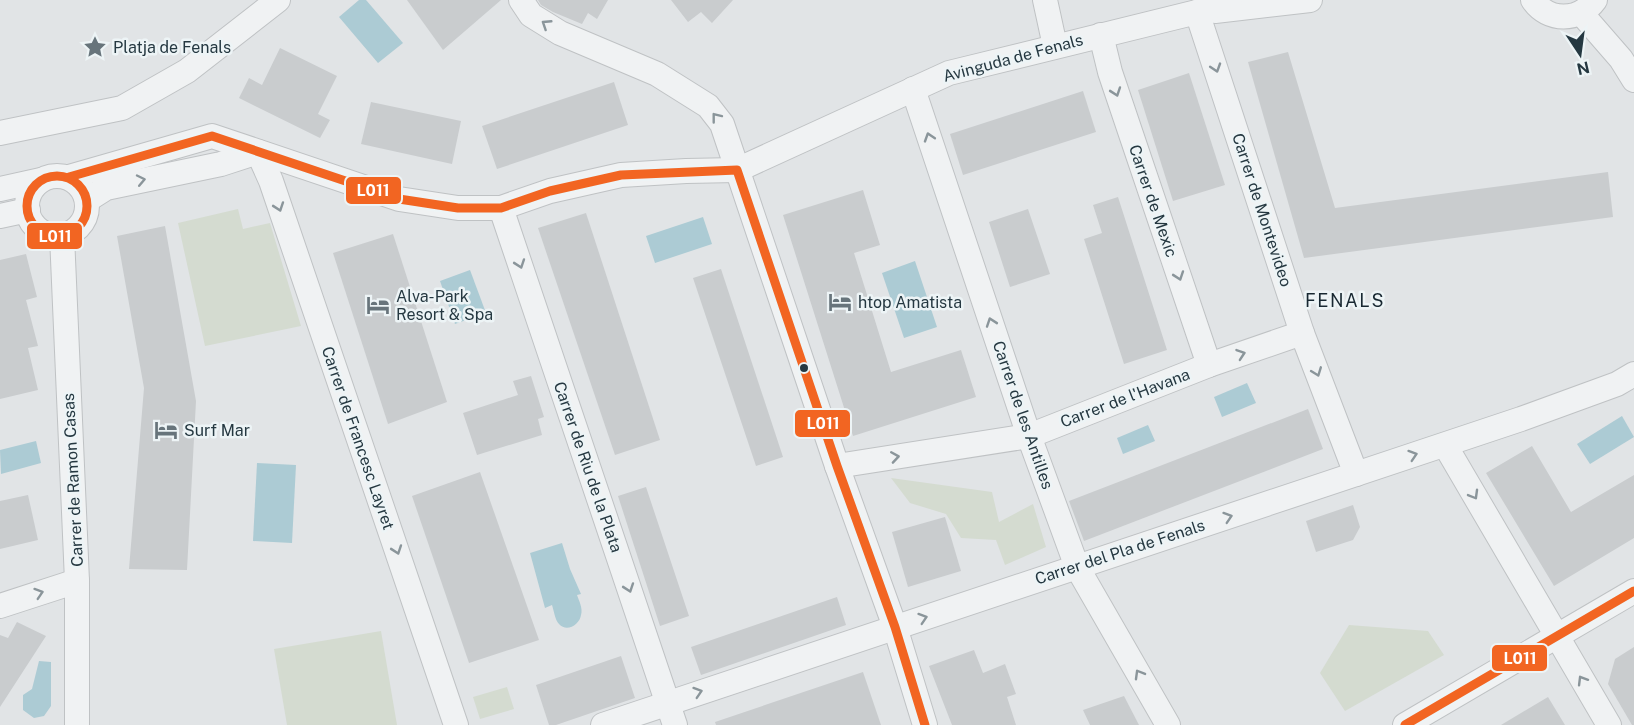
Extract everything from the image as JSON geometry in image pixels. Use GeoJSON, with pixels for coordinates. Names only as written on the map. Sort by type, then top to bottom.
{"type":"FeatureCollection","features":[{"type":"Feature","properties":{"kind":"street"},"geometry":{"type":"LineString","coordinates":[[0,133],[122,108],[187,71],[278,0]]}},
{"type":"Feature","properties":{"kind":"street"},"geometry":{"type":"LineString","coordinates":[[521,0],[531,15],[560,33],[657,74],[708,106],[722,124],[837,466],[895,627],[925,725]]}},
{"type":"Feature","properties":{"kind":"street"},"geometry":{"type":"LineString","coordinates":[[1045,0],[1054,46]]}},
{"type":"Feature","properties":{"kind":"street","name":"Avinguda de Fenals"},"geometry":{"type":"LineString","coordinates":[[738,170],[949,73],[1197,12],[1230,0]]}},
{"type":"Feature","properties":{"kind":"street","name":"Avinguda de Fenals"},"geometry":{"type":"LineString","coordinates":[[1197,12],[1310,0]]}},
{"type":"Feature","properties":{"kind":"street"},"geometry":{"type":"LineString","coordinates":[[1530,1],[1556,16],[1569,17],[1588,7],[1634,80]]}},
{"type":"Feature","properties":{"kind":"street","name":"Carrer de Montevideo"},"geometry":{"type":"LineString","coordinates":[[1197,12],[1302,333],[1356,474]]}},
{"type":"Feature","properties":{"kind":"street","name":"Carrer de Mexic"},"geometry":{"type":"LineString","coordinates":[[1101,35],[1110,72],[1209,365]]}},
{"type":"Feature","properties":{"kind":"street","name":"Carrer de les Antilles"},"geometry":{"type":"LineString","coordinates":[[913,89],[1029,436],[1077,567],[1168,725]]}},
{"type":"Feature","properties":{"kind":"street"},"geometry":{"type":"LineString","coordinates":[[69,177],[212,136],[292,161],[399,199],[458,208],[501,208],[550,191],[621,175],[738,170]]}},
{"type":"Feature","properties":{"kind":"street"},"geometry":{"type":"LineString","coordinates":[[87,200],[106,188],[221,164],[258,152]]}},
{"type":"Feature","properties":{"kind":"street","name":"Carrer de Francesc Layret"},"geometry":{"type":"LineString","coordinates":[[258,152],[271,182],[456,725]]}},
{"type":"Feature","properties":{"kind":"street"},"geometry":{"type":"LineString","coordinates":[[0,189],[55,175],[69,177],[79,183],[85,191],[88,206],[85,219],[76,230],[62,236],[50,236],[38,230],[28,216],[27,201],[32,189],[41,180]]}},
{"type":"Feature","properties":{"kind":"street","name":"Carrer de Riu de la Plata"},"geometry":{"type":"LineString","coordinates":[[501,208],[675,725]]}},
{"type":"Feature","properties":{"kind":"street"},"geometry":{"type":"LineString","coordinates":[[0,216],[28,210]]}},
{"type":"Feature","properties":{"kind":"street","name":"Carrer de Ramon Casas"},"geometry":{"type":"LineString","coordinates":[[62,236],[77,581],[77,725]]}},
{"type":"Feature","properties":{"kind":"street","name":"Carrer de l'Havana"},"geometry":{"type":"LineString","coordinates":[[837,466],[1029,436],[1209,365],[1302,333]]}},
{"type":"Feature","properties":{"kind":"street","name":"Carrer del Pla de Fenals"},"geometry":{"type":"LineString","coordinates":[[603,725],[1445,445],[1617,384],[1634,374]]}},
{"type":"Feature","properties":{"kind":"street"},"geometry":{"type":"LineString","coordinates":[[1445,445],[1609,725]]}},
{"type":"Feature","properties":{"kind":"street"},"geometry":{"type":"LineString","coordinates":[[0,606],[77,581]]}},
{"type":"Feature","properties":{"kind":"street"},"geometry":{"type":"LineString","coordinates":[[1405,725],[1634,591]]}},
{"type":"Feature","properties":{"kind":"shaded area"},"geometry":{"type":"Polygon","coordinates":[[[238,209],[243,229],[270,223],[301,326],[205,346],[178,223],[238,209]]]}},
{"type":"Feature","properties":{"kind":"shaded area"},"geometry":{"type":"Polygon","coordinates":[[[891,478],[992,492],[999,522],[1033,504],[1046,547],[1005,565],[996,540],[961,538],[946,514],[910,503],[891,478]]]}},
{"type":"Feature","properties":{"kind":"shaded area"},"geometry":{"type":"Polygon","coordinates":[[[1349,625],[1428,631],[1444,655],[1345,711],[1320,673],[1349,625]]]}},
{"type":"Feature","properties":{"kind":"shaded area"},"geometry":{"type":"Polygon","coordinates":[[[381,631],[397,725],[287,725],[274,649],[381,631]]]}},
{"type":"Feature","properties":{"kind":"shaded area"},"geometry":{"type":"Polygon","coordinates":[[[507,687],[514,709],[480,719],[473,697],[507,687]]]}},
{"type":"Feature","properties":{"kind":"water"},"geometry":{"type":"Polygon","coordinates":[[[359,0],[366,0],[403,43],[378,63],[339,17],[359,0]]]}},
{"type":"Feature","properties":{"kind":"water"},"geometry":{"type":"Polygon","coordinates":[[[703,217],[712,244],[655,263],[646,236],[703,217]]]}},
{"type":"Feature","properties":{"kind":"water"},"geometry":{"type":"Polygon","coordinates":[[[915,261],[937,327],[904,338],[882,273],[915,261]]]}},
{"type":"Feature","properties":{"kind":"water"},"geometry":{"type":"Polygon","coordinates":[[[470,270],[486,313],[455,324],[440,281],[470,270]]]}},
{"type":"Feature","properties":{"kind":"water"},"geometry":{"type":"Polygon","coordinates":[[[1247,383],[1256,403],[1222,417],[1214,397],[1247,383]]]}},
{"type":"Feature","properties":{"kind":"water"},"geometry":{"type":"Polygon","coordinates":[[[1622,416],[1634,437],[1590,464],[1577,444],[1622,416]]]}},
{"type":"Feature","properties":{"kind":"water"},"geometry":{"type":"Polygon","coordinates":[[[1148,425],[1155,441],[1123,454],[1117,438],[1148,425]]]}},
{"type":"Feature","properties":{"kind":"water"},"geometry":{"type":"Polygon","coordinates":[[[36,441],[41,463],[1,474],[0,450],[36,441]]]}},
{"type":"Feature","properties":{"kind":"water"},"geometry":{"type":"Polygon","coordinates":[[[257,463],[296,465],[292,543],[253,541],[257,463]]]}},
{"type":"Feature","properties":{"kind":"water"},"geometry":{"type":"Polygon","coordinates":[[[562,543],[581,594],[577,595],[582,610],[576,624],[566,628],[558,622],[552,605],[545,608],[530,553],[562,543]]]}},
{"type":"Feature","properties":{"kind":"water"},"geometry":{"type":"Polygon","coordinates":[[[39,661],[51,662],[51,706],[44,716],[34,718],[23,710],[23,695],[32,689],[39,661]]]}},
{"type":"Feature","properties":{"kind":"building"},"geometry":{"type":"Polygon","coordinates":[[[407,0],[501,0],[443,50],[407,0]]]}},
{"type":"Feature","properties":{"kind":"building"},"geometry":{"type":"Polygon","coordinates":[[[538,0],[608,0],[597,19],[588,13],[582,24],[553,12],[541,5],[538,0]]]}},
{"type":"Feature","properties":{"kind":"building"},"geometry":{"type":"Polygon","coordinates":[[[671,0],[733,0],[712,23],[701,12],[688,22],[671,0]]]}},
{"type":"Feature","properties":{"kind":"building"},"geometry":{"type":"Polygon","coordinates":[[[280,48],[337,76],[318,114],[330,120],[320,138],[239,98],[249,78],[262,85],[280,48]]]}},
{"type":"Feature","properties":{"kind":"building"},"geometry":{"type":"Polygon","coordinates":[[[1288,52],[1335,208],[1608,172],[1613,217],[1304,258],[1248,62],[1288,52]]]}},
{"type":"Feature","properties":{"kind":"building"},"geometry":{"type":"Polygon","coordinates":[[[1189,73],[1225,185],[1173,201],[1138,90],[1189,73]]]}},
{"type":"Feature","properties":{"kind":"building"},"geometry":{"type":"Polygon","coordinates":[[[614,82],[628,125],[497,169],[482,126],[614,82]]]}},
{"type":"Feature","properties":{"kind":"building"},"geometry":{"type":"Polygon","coordinates":[[[1083,91],[1096,132],[963,175],[950,134],[1083,91]]]}},
{"type":"Feature","properties":{"kind":"building"},"geometry":{"type":"Polygon","coordinates":[[[371,102],[461,121],[452,164],[361,144],[371,102]]]}},
{"type":"Feature","properties":{"kind":"building","name":"htop Amatista"},"geometry":{"type":"Polygon","coordinates":[[[863,190],[880,245],[854,253],[891,372],[961,350],[976,397],[853,436],[783,215],[863,190]]]}},
{"type":"Feature","properties":{"kind":"building"},"geometry":{"type":"Polygon","coordinates":[[[1118,197],[1167,350],[1124,364],[1084,239],[1102,233],[1093,205],[1118,197]]]}},
{"type":"Feature","properties":{"kind":"building"},"geometry":{"type":"Polygon","coordinates":[[[1028,209],[1050,274],[1010,287],[989,222],[1028,209]]]}},
{"type":"Feature","properties":{"kind":"building"},"geometry":{"type":"Polygon","coordinates":[[[586,213],[660,440],[615,455],[538,228],[586,213]]]}},
{"type":"Feature","properties":{"kind":"building"},"geometry":{"type":"Polygon","coordinates":[[[165,226],[196,401],[187,570],[129,569],[144,388],[117,236],[165,226]]]}},
{"type":"Feature","properties":{"kind":"building"},"geometry":{"type":"Polygon","coordinates":[[[393,234],[447,402],[388,424],[333,253],[393,234]]]}},
{"type":"Feature","properties":{"kind":"building"},"geometry":{"type":"Polygon","coordinates":[[[26,254],[37,297],[26,300],[38,346],[28,348],[38,390],[0,399],[0,260],[26,254]]]}},
{"type":"Feature","properties":{"kind":"building"},"geometry":{"type":"Polygon","coordinates":[[[721,269],[783,457],[756,466],[693,278],[721,269]]]}},
{"type":"Feature","properties":{"kind":"building"},"geometry":{"type":"Polygon","coordinates":[[[531,376],[544,417],[538,419],[542,435],[477,455],[463,413],[518,395],[513,381],[531,376]]]}},
{"type":"Feature","properties":{"kind":"building"},"geometry":{"type":"Polygon","coordinates":[[[1308,409],[1323,449],[1084,541],[1069,501],[1308,409]]]}},
{"type":"Feature","properties":{"kind":"building"},"geometry":{"type":"Polygon","coordinates":[[[1532,446],[1571,512],[1634,475],[1634,538],[1554,586],[1486,473],[1532,446]]]}},
{"type":"Feature","properties":{"kind":"building"},"geometry":{"type":"Polygon","coordinates":[[[480,472],[539,640],[469,663],[412,496],[480,472]]]}},
{"type":"Feature","properties":{"kind":"building"},"geometry":{"type":"Polygon","coordinates":[[[646,487],[689,616],[660,626],[618,496],[646,487]]]}},
{"type":"Feature","properties":{"kind":"building"},"geometry":{"type":"Polygon","coordinates":[[[28,495],[38,540],[0,549],[0,501],[28,495]]]}},
{"type":"Feature","properties":{"kind":"building"},"geometry":{"type":"Polygon","coordinates":[[[1353,505],[1360,527],[1353,540],[1316,552],[1306,521],[1353,505]]]}},
{"type":"Feature","properties":{"kind":"building"},"geometry":{"type":"Polygon","coordinates":[[[945,517],[961,571],[908,587],[892,532],[945,517]]]}},
{"type":"Feature","properties":{"kind":"building"},"geometry":{"type":"Polygon","coordinates":[[[837,597],[846,625],[701,675],[691,647],[837,597]]]}},
{"type":"Feature","properties":{"kind":"building"},"geometry":{"type":"Polygon","coordinates":[[[17,622],[46,636],[0,707],[0,635],[8,638],[17,622]]]}},
{"type":"Feature","properties":{"kind":"building"},"geometry":{"type":"Polygon","coordinates":[[[1634,647],[1634,725],[1632,725],[1608,684],[1615,659],[1634,647]]]}},
{"type":"Feature","properties":{"kind":"building"},"geometry":{"type":"Polygon","coordinates":[[[974,650],[983,673],[1005,664],[1016,694],[1007,697],[1016,725],[952,725],[929,666],[974,650]]]}},
{"type":"Feature","properties":{"kind":"building"},"geometry":{"type":"Polygon","coordinates":[[[621,656],[635,698],[556,725],[549,725],[536,685],[621,656]]]}},
{"type":"Feature","properties":{"kind":"building"},"geometry":{"type":"Polygon","coordinates":[[[863,672],[881,725],[716,725],[715,722],[863,672]]]}},
{"type":"Feature","properties":{"kind":"building"},"geometry":{"type":"Polygon","coordinates":[[[1124,696],[1139,725],[1090,725],[1083,710],[1124,696]]]}},
{"type":"Feature","properties":{"kind":"building"},"geometry":{"type":"Polygon","coordinates":[[[1548,697],[1565,725],[1501,725],[1548,697]]]}},
{"type":"Feature","properties":{"kind":"transit line","name":"L011"},"geometry":{"type":"LineString","coordinates":[[69,177],[212,136],[399,199],[458,208],[501,208],[550,191],[621,175],[737,170],[837,466],[895,627],[925,725]]}},
{"type":"Feature","properties":{"kind":"transit line","name":"L011"},"geometry":{"type":"LineString","coordinates":[[57,176],[69,178],[82,189],[87,206],[85,218],[74,231],[57,236],[45,234],[32,223],[27,206],[29,194],[40,181],[57,176]]}},
{"type":"Feature","properties":{"kind":"transit line","name":"L011"},"geometry":{"type":"LineString","coordinates":[[1405,725],[1634,591]]}},
{"type":"Feature","properties":{"kind":"place","name":"Platja de Fenals"},"geometry":{"type":"Point","coordinates":[95,47]}},
{"type":"Feature","properties":{"kind":"place","name":"htop Amatista"},"geometry":{"type":"Point","coordinates":[840,302]}},
{"type":"Feature","properties":{"kind":"place","name":"Alva-Park Resort & Spa"},"geometry":{"type":"Point","coordinates":[378,305]}},
{"type":"Feature","properties":{"kind":"place","name":"Surf Mar"},"geometry":{"type":"Point","coordinates":[166,430]}},
{"type":"Feature","properties":{"kind":"district","name":"FENALS"},"geometry":{"type":"Point","coordinates":[1345,300]}}]}
